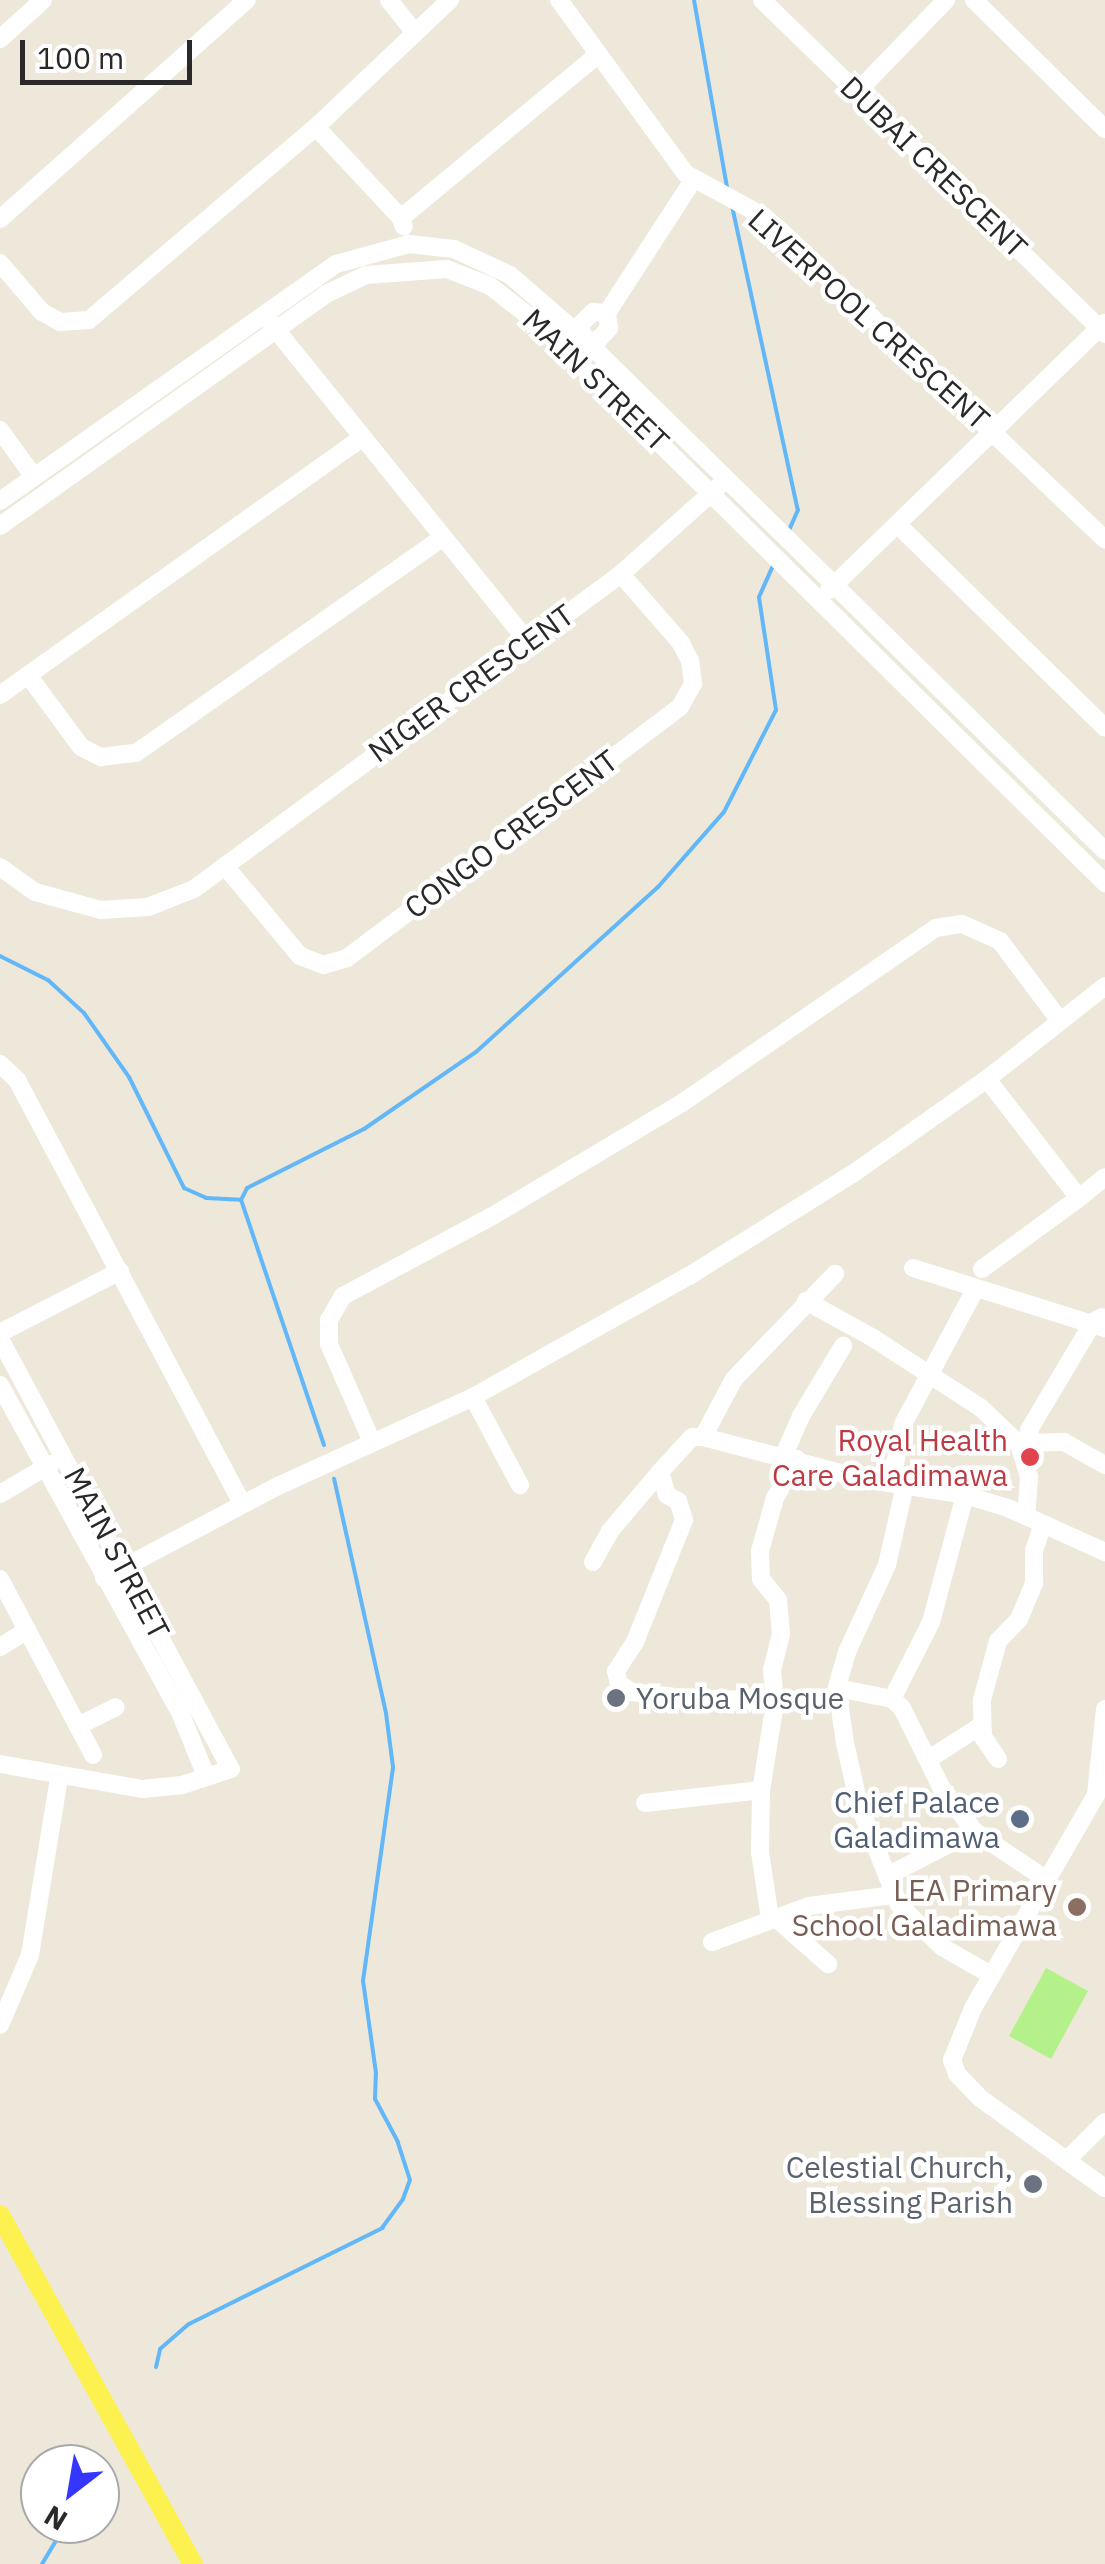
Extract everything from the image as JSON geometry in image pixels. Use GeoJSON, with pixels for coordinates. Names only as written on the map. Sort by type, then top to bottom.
{"type":"FeatureCollection","features":[{"type":"Feature","properties":{"kind":"main road"},"geometry":{"type":"LineString","coordinates":[[0,2215],[193,2564]]}},
{"type":"Feature","properties":{"kind":"street"},"geometry":{"type":"LineString","coordinates":[[0,39],[43,0]]}},
{"type":"Feature","properties":{"kind":"street"},"geometry":{"type":"LineString","coordinates":[[0,219],[247,0]]}},
{"type":"Feature","properties":{"kind":"street"},"geometry":{"type":"LineString","coordinates":[[389,0],[415,33]]}},
{"type":"Feature","properties":{"kind":"street"},"geometry":{"type":"LineString","coordinates":[[0,263],[42,312],[60,322],[89,320],[316,127],[450,0]]}},
{"type":"Feature","properties":{"kind":"street","name":"LIVERPOOL CRESCENT"},"geometry":{"type":"LineString","coordinates":[[559,0],[693,180],[763,216],[1105,540]]}},
{"type":"Feature","properties":{"kind":"street","name":"DUBAI CRESCENT"},"geometry":{"type":"LineString","coordinates":[[762,0],[1103,329]]}},
{"type":"Feature","properties":{"kind":"street"},"geometry":{"type":"LineString","coordinates":[[857,92],[946,0]]}},
{"type":"Feature","properties":{"kind":"street"},"geometry":{"type":"LineString","coordinates":[[974,0],[1105,129]]}},
{"type":"Feature","properties":{"kind":"street"},"geometry":{"type":"LineString","coordinates":[[402,218],[597,55]]}},
{"type":"Feature","properties":{"kind":"street"},"geometry":{"type":"LineString","coordinates":[[316,127],[402,218],[415,268]]}},
{"type":"Feature","properties":{"kind":"street"},"geometry":{"type":"LineString","coordinates":[[569,353],[584,339],[597,340],[610,328],[607,313],[693,180]]}},
{"type":"Feature","properties":{"kind":"street","name":"MAIN STREET"},"geometry":{"type":"LineString","coordinates":[[0,501],[336,264],[410,244],[454,250],[492,264],[530,290],[584,339],[1105,851]]}},
{"type":"Feature","properties":{"kind":"street","name":"MAIN STREET"},"geometry":{"type":"LineString","coordinates":[[0,526],[344,283],[415,268],[447,269],[490,286],[569,353],[1105,883]]}},
{"type":"Feature","properties":{"kind":"street"},"geometry":{"type":"LineString","coordinates":[[264,313],[526,640]]}},
{"type":"Feature","properties":{"kind":"street"},"geometry":{"type":"LineString","coordinates":[[820,600],[1103,329]]}},
{"type":"Feature","properties":{"kind":"street"},"geometry":{"type":"LineString","coordinates":[[0,430],[34,477]]}},
{"type":"Feature","properties":{"kind":"street"},"geometry":{"type":"LineString","coordinates":[[0,695],[361,438]]}},
{"type":"Feature","properties":{"kind":"street","name":"NIGER CRESCENT"},"geometry":{"type":"LineString","coordinates":[[0,867],[54,900],[126,911],[168,902],[225,866],[526,640],[621,574],[728,479]]}},
{"type":"Feature","properties":{"kind":"street"},"geometry":{"type":"LineString","coordinates":[[897,524],[1105,728]]}},
{"type":"Feature","properties":{"kind":"street"},"geometry":{"type":"LineString","coordinates":[[28,675],[81,747],[101,757],[136,753],[442,537]]}},
{"type":"Feature","properties":{"kind":"street","name":"CONGO CRESCENT"},"geometry":{"type":"LineString","coordinates":[[225,866],[300,956],[324,965],[347,958],[680,707],[693,684],[690,661],[621,574]]}},
{"type":"Feature","properties":{"kind":"street"},"geometry":{"type":"LineString","coordinates":[[372,1442],[329,1344],[328,1320],[343,1296],[494,1214],[682,1103],[936,928],[962,924],[1000,941],[1060,1021]]}},
{"type":"Feature","properties":{"kind":"street"},"geometry":{"type":"LineString","coordinates":[[104,1578],[242,1504],[473,1397],[689,1276],[854,1173],[987,1078],[1105,986]]}},
{"type":"Feature","properties":{"kind":"street"},"geometry":{"type":"LineString","coordinates":[[0,1064],[17,1080],[242,1504]]}},
{"type":"Feature","properties":{"kind":"street"},"geometry":{"type":"LineString","coordinates":[[987,1078],[1078,1198]]}},
{"type":"Feature","properties":{"kind":"street"},"geometry":{"type":"LineString","coordinates":[[982,1269],[1105,1178]]}},
{"type":"Feature","properties":{"kind":"street"},"geometry":{"type":"LineString","coordinates":[[913,1268],[1101,1322],[1026,1438],[1034,1520],[1025,1608],[1001,1636],[982,1700],[985,1742],[998,1758]]}},
{"type":"Feature","properties":{"kind":"street"},"geometry":{"type":"LineString","coordinates":[[0,1336],[120,1271]]}},
{"type":"Feature","properties":{"kind":"street"},"geometry":{"type":"LineString","coordinates":[[703,1437],[734,1379],[790,1326],[806,1301],[834,1274]]}},
{"type":"Feature","properties":{"kind":"street"},"geometry":{"type":"LineString","coordinates":[[976,1288],[904,1424],[888,1564],[847,1652],[838,1696],[859,1805],[894,1895],[916,1924],[942,1946],[991,1974]]}},
{"type":"Feature","properties":{"kind":"street"},"geometry":{"type":"LineString","coordinates":[[806,1301],[849,1336],[928,1375],[996,1422],[1026,1438],[1064,1442],[1105,1464]]}},
{"type":"Feature","properties":{"kind":"street","name":"MAIN STREET"},"geometry":{"type":"LineString","coordinates":[[0,1336],[156,1625],[188,1707],[206,1776],[231,1769],[188,1707],[136,1636],[0,1385]]}},
{"type":"Feature","properties":{"kind":"street"},"geometry":{"type":"LineString","coordinates":[[828,1964],[775,1920],[761,1876],[761,1790],[775,1703],[772,1668],[780,1634],[778,1600],[761,1579],[760,1551],[801,1416],[849,1336]]}},
{"type":"Feature","properties":{"kind":"street"},"geometry":{"type":"LineString","coordinates":[[473,1397],[520,1486]]}},
{"type":"Feature","properties":{"kind":"street"},"geometry":{"type":"LineString","coordinates":[[593,1562],[610,1531],[692,1437],[898,1484],[965,1495],[1105,1552]]}},
{"type":"Feature","properties":{"kind":"street"},"geometry":{"type":"LineString","coordinates":[[0,1494],[65,1456]]}},
{"type":"Feature","properties":{"kind":"street"},"geometry":{"type":"LineString","coordinates":[[660,1472],[668,1495],[678,1502],[684,1520],[616,1679],[632,1692],[775,1703],[838,1696],[892,1699],[902,1708],[941,1787],[974,1831],[1047,1880]]}},
{"type":"Feature","properties":{"kind":"street"},"geometry":{"type":"LineString","coordinates":[[892,1699],[931,1622],[965,1495]]}},
{"type":"Feature","properties":{"kind":"street"},"geometry":{"type":"LineString","coordinates":[[0,1580],[93,1755]]}},
{"type":"Feature","properties":{"kind":"street"},"geometry":{"type":"LineString","coordinates":[[136,1636],[156,1625]]}},
{"type":"Feature","properties":{"kind":"street"},"geometry":{"type":"LineString","coordinates":[[0,1647],[27,1630]]}},
{"type":"Feature","properties":{"kind":"street"},"geometry":{"type":"LineString","coordinates":[[78,1726],[116,1707]]}},
{"type":"Feature","properties":{"kind":"street"},"geometry":{"type":"LineString","coordinates":[[1105,1709],[1101,1797],[991,1974],[954,2050],[954,2067],[980,2098],[1105,2188]]}},
{"type":"Feature","properties":{"kind":"street"},"geometry":{"type":"LineString","coordinates":[[929,1759],[982,1725]]}},
{"type":"Feature","properties":{"kind":"street"},"geometry":{"type":"LineString","coordinates":[[0,1764],[142,1789],[182,1785],[206,1776]]}},
{"type":"Feature","properties":{"kind":"street"},"geometry":{"type":"LineString","coordinates":[[0,2025],[32,1947],[60,1776]]}},
{"type":"Feature","properties":{"kind":"street"},"geometry":{"type":"LineString","coordinates":[[644,1803],[761,1790]]}},
{"type":"Feature","properties":{"kind":"street"},"geometry":{"type":"LineString","coordinates":[[887,1876],[974,1831]]}},
{"type":"Feature","properties":{"kind":"street"},"geometry":{"type":"LineString","coordinates":[[712,1942],[826,1902],[894,1895]]}},
{"type":"Feature","properties":{"kind":"street"},"geometry":{"type":"LineString","coordinates":[[1068,2159],[1105,2122]]}},
{"type":"Feature","properties":{"kind":"green space"},"geometry":{"type":"Polygon","coordinates":[[[1046,1968],[1088,1991],[1051,2059],[1009,2036],[1046,1968]]]}},
{"type":"Feature","properties":{"kind":"waterway"},"geometry":{"type":"LineString","coordinates":[[694,0],[727,187]]}},
{"type":"Feature","properties":{"kind":"waterway"},"geometry":{"type":"LineString","coordinates":[[732,206],[798,510],[788,532]]}},
{"type":"Feature","properties":{"kind":"waterway"},"geometry":{"type":"LineString","coordinates":[[324,1445],[241,1200],[247,1188],[364,1129],[476,1052],[658,887],[724,812],[776,710],[759,597],[774,564]]}},
{"type":"Feature","properties":{"kind":"waterway"},"geometry":{"type":"LineString","coordinates":[[0,956],[48,980],[84,1013],[129,1077],[184,1188],[206,1198],[241,1200]]}},
{"type":"Feature","properties":{"kind":"waterway"},"geometry":{"type":"LineString","coordinates":[[156,2367],[160,2349],[189,2324],[382,2228],[403,2199],[410,2180],[398,2142],[375,2099],[376,2073],[363,1981],[393,1767],[386,1713],[334,1479]]}},
{"type":"Feature","properties":{"kind":"waterway"},"geometry":{"type":"LineString","coordinates":[[42,2564],[54,2544]]}},
{"type":"Feature","properties":{"kind":"place","name":"Royal Health Care Galadimawa"},"geometry":{"type":"Point","coordinates":[1030,1457]}},
{"type":"Feature","properties":{"kind":"place","name":"Yoruba Mosque"},"geometry":{"type":"Point","coordinates":[616,1698]}},
{"type":"Feature","properties":{"kind":"place","name":"Chief Palace Galadimawa"},"geometry":{"type":"Point","coordinates":[1020,1819]}},
{"type":"Feature","properties":{"kind":"place","name":"LEA Primary School Galadimawa"},"geometry":{"type":"Point","coordinates":[1077,1907]}},
{"type":"Feature","properties":{"kind":"place","name":"Celestial Church, Blessing Parish"},"geometry":{"type":"Point","coordinates":[1033,2184]}}]}
